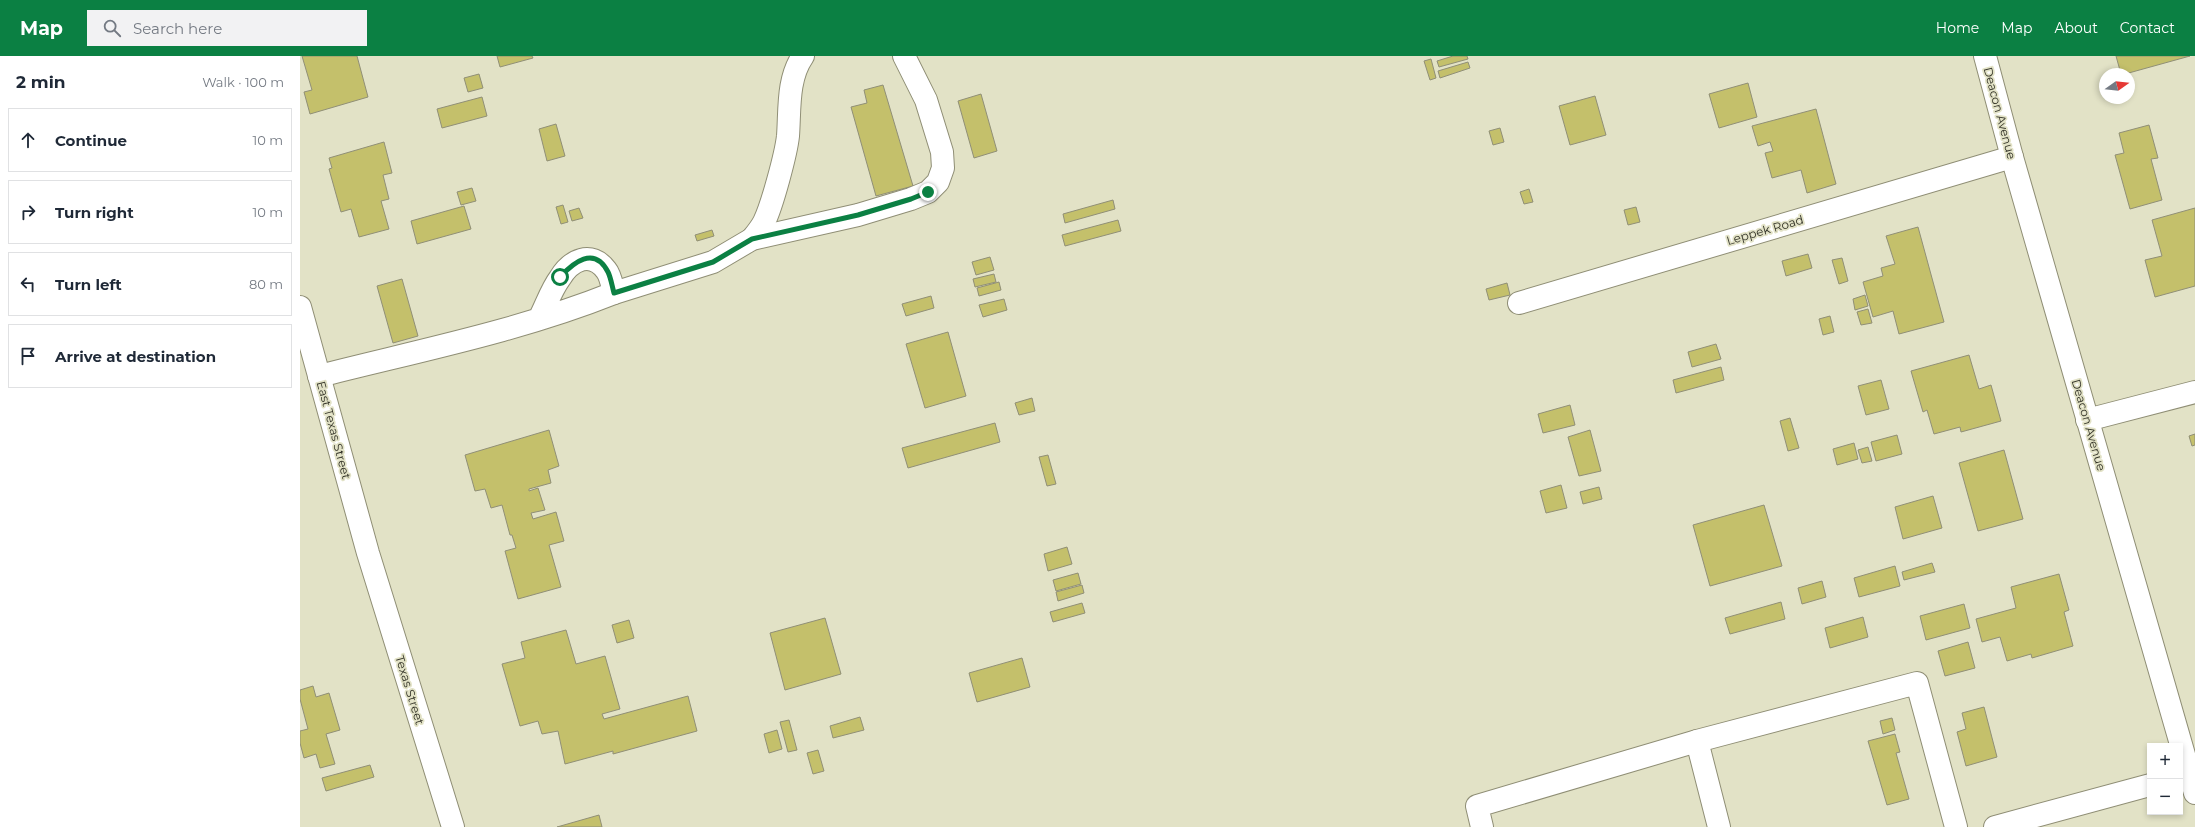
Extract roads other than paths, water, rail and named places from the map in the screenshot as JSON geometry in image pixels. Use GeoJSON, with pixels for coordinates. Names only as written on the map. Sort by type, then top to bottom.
{"type":"FeatureCollection","features":[{"type":"Feature","properties":{"kind":"street"},"geometry":{"type":"LineString","coordinates":[[752,239],[764,221],[772,198],[788,138],[790,90],[799,61],[803,56]]}},
{"type":"Feature","properties":{"kind":"street"},"geometry":{"type":"LineString","coordinates":[[319,376],[539,319],[614,293],[713,262],[752,239],[858,215],[911,199],[928,192],[938,182],[943,168],[938,135],[926,100],[904,56]]}},
{"type":"Feature","properties":{"kind":"street","name":"Deacon Avenue"},"geometry":{"type":"LineString","coordinates":[[1985,56],[2012,158],[2188,781]]}},
{"type":"Feature","properties":{"kind":"street","name":"Leppek Road"},"geometry":{"type":"LineString","coordinates":[[1519,302],[2012,158]]}},
{"type":"Feature","properties":{"kind":"street"},"geometry":{"type":"LineString","coordinates":[[539,319],[560,277],[572,264],[587,258],[597,260],[607,271],[614,293]]}},
{"type":"Feature","properties":{"kind":"street","name":"East Texas Street"},"geometry":{"type":"LineString","coordinates":[[300,307],[368,553]]}},
{"type":"Feature","properties":{"kind":"street"},"geometry":{"type":"LineString","coordinates":[[2087,420],[2195,392]]}},
{"type":"Feature","properties":{"kind":"street","name":"Texas Street"},"geometry":{"type":"LineString","coordinates":[[368,553],[453,827]]}},
{"type":"Feature","properties":{"kind":"street"},"geometry":{"type":"LineString","coordinates":[[1482,827],[1477,806],[1697,741],[1917,683],[1956,827]]}},
{"type":"Feature","properties":{"kind":"street"},"geometry":{"type":"LineString","coordinates":[[1697,741],[1719,827]]}},
{"type":"Feature","properties":{"kind":"street"},"geometry":{"type":"LineString","coordinates":[[1995,827],[2147,786]]}}]}
